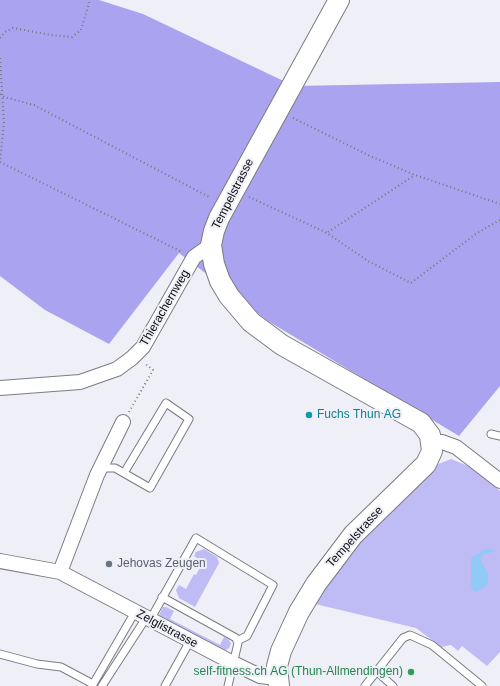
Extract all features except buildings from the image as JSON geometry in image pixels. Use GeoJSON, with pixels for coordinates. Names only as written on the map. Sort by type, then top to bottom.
{"type":"FeatureCollection","features":[{"type":"Feature","properties":{"kind":"street","name":"Tempelstrasse"},"geometry":{"type":"LineString","coordinates":[[278,682],[277,666],[281,652],[299,612],[316,584],[353,535],[426,464],[432,451],[432,442],[425,428],[414,418],[282,345],[252,322],[229,296],[220,281],[214,264],[211,245],[216,224],[339,0]]}},
{"type":"Feature","properties":{"kind":"street","name":"Thierachernweg"},"geometry":{"type":"LineString","coordinates":[[0,388],[80,382],[117,369],[135,356],[149,338],[194,258],[211,245]]}},
{"type":"Feature","properties":{"kind":"street"},"geometry":{"type":"LineString","coordinates":[[60,572],[101,468],[123,422]]}},
{"type":"Feature","properties":{"kind":"street"},"geometry":{"type":"LineString","coordinates":[[432,442],[449,444],[456,447],[500,481]]}},
{"type":"Feature","properties":{"kind":"street","name":"Zelglistrasse"},"geometry":{"type":"LineString","coordinates":[[0,561],[60,572],[233,663],[260,676],[278,682]]}},
{"type":"Feature","properties":{"kind":"lane"},"geometry":{"type":"LineString","coordinates":[[101,468],[115,468],[150,488],[189,419],[166,403],[124,473]]}},
{"type":"Feature","properties":{"kind":"lane"},"geometry":{"type":"LineString","coordinates":[[491,434],[500,436]]}},
{"type":"Feature","properties":{"kind":"lane"},"geometry":{"type":"LineString","coordinates":[[0,654],[37,664],[61,667],[92,685],[143,616],[162,597],[196,538],[274,585],[247,636],[237,641]]}},
{"type":"Feature","properties":{"kind":"lane"},"geometry":{"type":"LineString","coordinates":[[162,597],[236,638],[237,641],[228,686]]}},
{"type":"Feature","properties":{"kind":"lane"},"geometry":{"type":"LineString","coordinates":[[102,686],[143,616]]}},
{"type":"Feature","properties":{"kind":"lane"},"geometry":{"type":"LineString","coordinates":[[365,686],[403,638],[410,635],[432,645],[482,686]]}},
{"type":"Feature","properties":{"kind":"lane"},"geometry":{"type":"LineString","coordinates":[[164,686],[190,641]]}},
{"type":"Feature","properties":{"kind":"lane"},"geometry":{"type":"LineString","coordinates":[[376,671],[393,686]]}},
{"type":"Feature","properties":{"kind":"path"},"geometry":{"type":"LineString","coordinates":[[0,38],[5,32],[13,28],[72,37],[81,30],[90,0]]}},
{"type":"Feature","properties":{"kind":"path"},"geometry":{"type":"LineString","coordinates":[[0,58],[4,97],[4,122],[0,162],[194,258]]}},
{"type":"Feature","properties":{"kind":"path"},"geometry":{"type":"LineString","coordinates":[[0,94],[4,97],[34,105],[213,200],[234,190],[327,233],[368,261],[411,283],[477,233],[500,220]]}},
{"type":"Feature","properties":{"kind":"path"},"geometry":{"type":"LineString","coordinates":[[278,110],[370,156],[415,175],[500,204]]}},
{"type":"Feature","properties":{"kind":"path"},"geometry":{"type":"LineString","coordinates":[[0,121],[4,122]]}},
{"type":"Feature","properties":{"kind":"path"},"geometry":{"type":"LineString","coordinates":[[327,233],[415,175]]}},
{"type":"Feature","properties":{"kind":"path"},"geometry":{"type":"LineString","coordinates":[[123,422],[153,370],[135,356]]}},
{"type":"Feature","properties":{"kind":"shaded area"},"geometry":{"type":"Polygon","coordinates":[[[0,0],[99,0],[143,14],[294,86],[500,82],[500,386],[459,436],[268,321],[179,253],[109,344],[45,310],[0,276],[0,0]]]}},
{"type":"Feature","properties":{"kind":"shaded area"},"geometry":{"type":"Polygon","coordinates":[[[451,459],[473,468],[500,491],[500,652],[487,666],[462,646],[458,651],[451,645],[441,647],[416,628],[311,603],[329,574],[431,467],[451,459]]]}},
{"type":"Feature","properties":{"kind":"shaded area"},"geometry":{"type":"Polygon","coordinates":[[[204,549],[217,557],[219,563],[195,607],[179,598],[176,590],[179,585],[186,589],[194,574],[196,575],[203,562],[194,556],[196,552],[204,549]]]}},
{"type":"Feature","properties":{"kind":"shaded area"},"geometry":{"type":"Polygon","coordinates":[[[163,607],[174,611],[170,619],[220,645],[224,637],[228,639],[231,643],[229,648],[226,650],[221,650],[161,619],[159,615],[163,607]]]}},
{"type":"Feature","properties":{"kind":"water"},"geometry":{"type":"Polygon","coordinates":[[[488,548],[495,551],[483,555],[480,559],[488,574],[488,581],[486,586],[476,592],[473,591],[471,587],[471,558],[488,548]]]}},
{"type":"Feature","properties":{"kind":"place","name":"Fuchs Thun AG"},"geometry":{"type":"Point","coordinates":[309,415]}},
{"type":"Feature","properties":{"kind":"place","name":"Jehovas Zeugen"},"geometry":{"type":"Point","coordinates":[109,564]}},
{"type":"Feature","properties":{"kind":"place","name":"self-fitness.ch AG (Thun-Allmendingen)"},"geometry":{"type":"Point","coordinates":[411,672]}}]}
